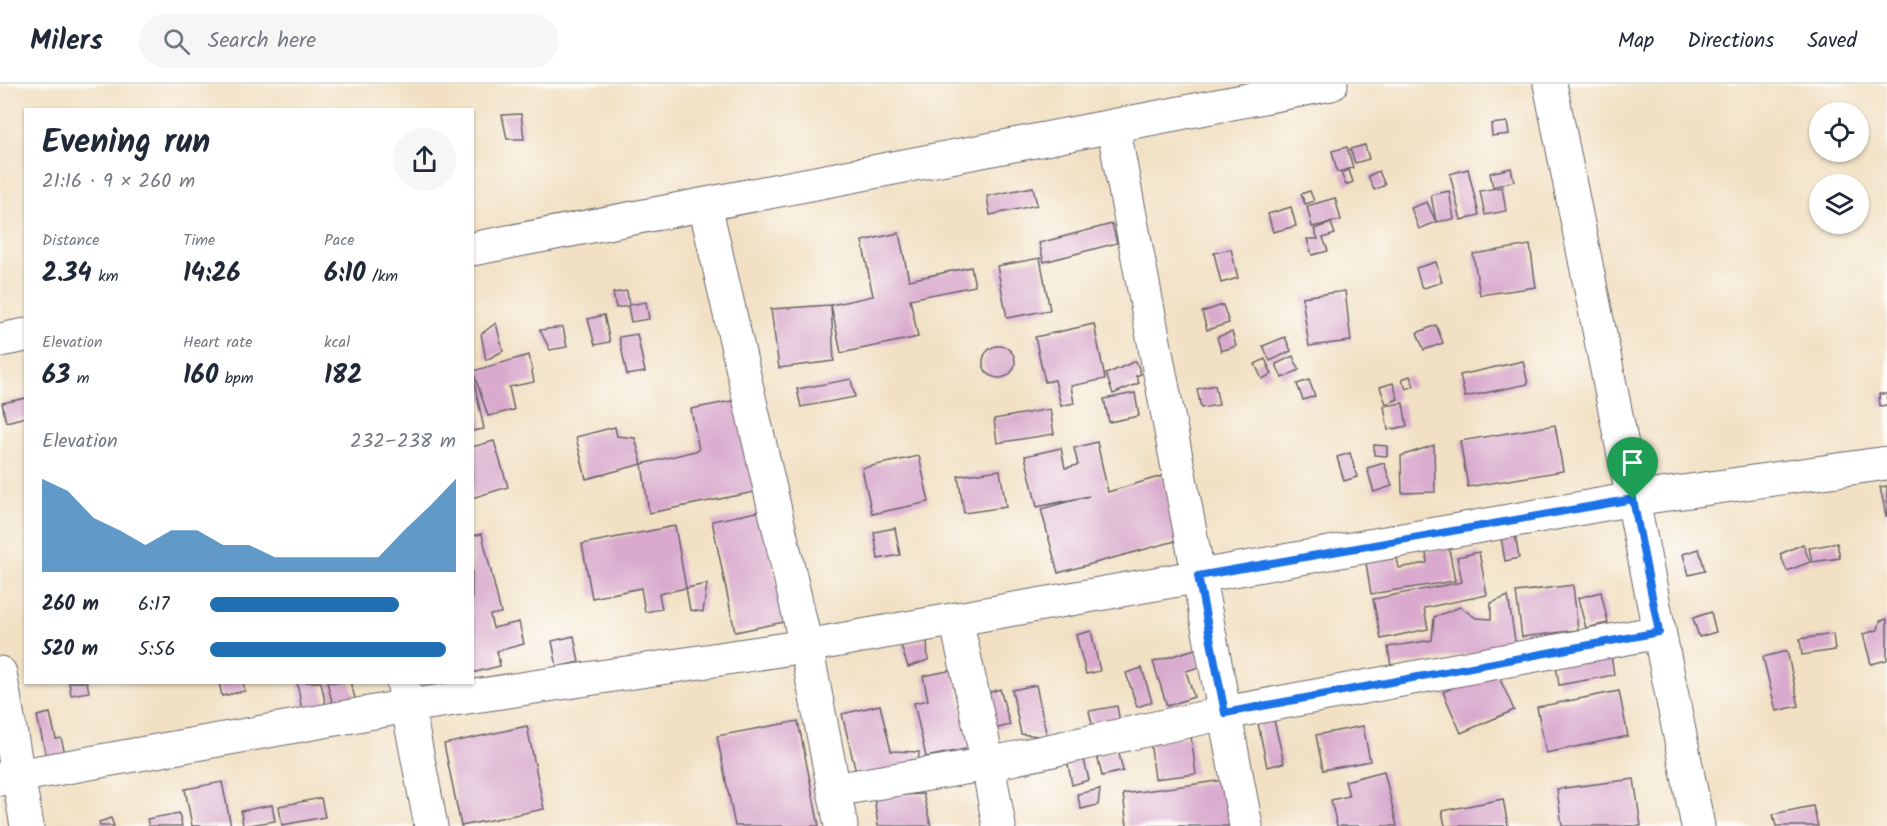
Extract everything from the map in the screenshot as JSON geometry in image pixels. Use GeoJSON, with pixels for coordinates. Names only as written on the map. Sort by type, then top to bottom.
{"type":"FeatureCollection","features":[{"type":"Feature","properties":{"kind":"street"},"geometry":{"type":"LineString","coordinates":[[474,249],[1331,84]]}},
{"type":"Feature","properties":{"kind":"street"},"geometry":{"type":"LineString","coordinates":[[1550,84],[1698,826]]}},
{"type":"Feature","properties":{"kind":"street"},"geometry":{"type":"LineString","coordinates":[[1113,126],[1246,826]]}},
{"type":"Feature","properties":{"kind":"street"},"geometry":{"type":"LineString","coordinates":[[705,205],[806,646],[841,826]]}},
{"type":"Feature","properties":{"kind":"street"},"geometry":{"type":"LineString","coordinates":[[0,340],[24,335]]}},
{"type":"Feature","properties":{"kind":"street"},"geometry":{"type":"LineString","coordinates":[[9,777],[405,694],[806,646],[1633,499],[1887,463]]}},
{"type":"Feature","properties":{"kind":"street"},"geometry":{"type":"LineString","coordinates":[[956,619],[988,764],[999,826]]}},
{"type":"Feature","properties":{"kind":"street"},"geometry":{"type":"LineString","coordinates":[[834,790],[988,764],[1225,713],[1659,632]]}},
{"type":"Feature","properties":{"kind":"street"},"geometry":{"type":"LineString","coordinates":[[0,673],[9,777],[27,826]]}},
{"type":"Feature","properties":{"kind":"street"},"geometry":{"type":"LineString","coordinates":[[405,694],[431,826]]}},
{"type":"Feature","properties":{"kind":"building"},"geometry":{"type":"Polygon","coordinates":[[[521,114],[524,139],[507,139],[502,115],[521,114]]]}},
{"type":"Feature","properties":{"kind":"building"},"geometry":{"type":"Polygon","coordinates":[[[1507,122],[1509,134],[1492,136],[1491,124],[1507,122]]]}},
{"type":"Feature","properties":{"kind":"building"},"geometry":{"type":"Polygon","coordinates":[[[1365,145],[1369,159],[1355,163],[1350,149],[1365,145]]]}},
{"type":"Feature","properties":{"kind":"building"},"geometry":{"type":"Polygon","coordinates":[[[1347,147],[1353,168],[1337,172],[1332,151],[1347,147]]]}},
{"type":"Feature","properties":{"kind":"building"},"geometry":{"type":"Polygon","coordinates":[[[1511,168],[1514,181],[1493,187],[1490,173],[1511,168]]]}},
{"type":"Feature","properties":{"kind":"building"},"geometry":{"type":"Polygon","coordinates":[[[1468,169],[1479,215],[1461,220],[1450,174],[1468,169]]]}},
{"type":"Feature","properties":{"kind":"building"},"geometry":{"type":"Polygon","coordinates":[[[1349,170],[1353,182],[1346,185],[1341,173],[1349,170]]]}},
{"type":"Feature","properties":{"kind":"building"},"geometry":{"type":"Polygon","coordinates":[[[1379,171],[1385,185],[1374,190],[1368,176],[1379,171]]]}},
{"type":"Feature","properties":{"kind":"building"},"geometry":{"type":"Polygon","coordinates":[[[1033,187],[1037,205],[990,215],[987,196],[1033,187]]]}},
{"type":"Feature","properties":{"kind":"building"},"geometry":{"type":"Polygon","coordinates":[[[1502,187],[1506,211],[1485,215],[1480,191],[1502,187]]]}},
{"type":"Feature","properties":{"kind":"building"},"geometry":{"type":"Polygon","coordinates":[[[1310,191],[1314,201],[1305,204],[1301,194],[1310,191]]]}},
{"type":"Feature","properties":{"kind":"building"},"geometry":{"type":"Polygon","coordinates":[[[1449,191],[1454,219],[1436,222],[1431,195],[1449,191]]]}},
{"type":"Feature","properties":{"kind":"building"},"geometry":{"type":"Polygon","coordinates":[[[1335,198],[1341,220],[1312,227],[1307,206],[1335,198]]]}},
{"type":"Feature","properties":{"kind":"building"},"geometry":{"type":"Polygon","coordinates":[[[1427,202],[1436,222],[1419,229],[1411,208],[1427,202]]]}},
{"type":"Feature","properties":{"kind":"building"},"geometry":{"type":"Polygon","coordinates":[[[1291,207],[1296,226],[1273,232],[1268,214],[1291,207]]]}},
{"type":"Feature","properties":{"kind":"building"},"geometry":{"type":"Polygon","coordinates":[[[1331,223],[1335,234],[1323,238],[1328,251],[1312,255],[1307,239],[1318,239],[1314,229],[1331,223]]]}},
{"type":"Feature","properties":{"kind":"building"},"geometry":{"type":"Polygon","coordinates":[[[1112,224],[1117,243],[1044,262],[1039,243],[1112,224]]]}},
{"type":"Feature","properties":{"kind":"building"},"geometry":{"type":"Polygon","coordinates":[[[899,233],[909,280],[971,267],[975,286],[910,299],[918,337],[841,353],[831,305],[873,296],[862,241],[899,233]]]}},
{"type":"Feature","properties":{"kind":"building"},"geometry":{"type":"Polygon","coordinates":[[[1530,245],[1536,287],[1480,295],[1473,254],[1530,245]]]}},
{"type":"Feature","properties":{"kind":"building"},"geometry":{"type":"Polygon","coordinates":[[[1231,249],[1238,278],[1221,283],[1214,253],[1231,249]]]}},
{"type":"Feature","properties":{"kind":"building"},"geometry":{"type":"Polygon","coordinates":[[[1040,258],[1050,310],[1007,318],[997,266],[1040,258]]]}},
{"type":"Feature","properties":{"kind":"building"},"geometry":{"type":"Polygon","coordinates":[[[1436,262],[1442,282],[1424,288],[1421,286],[1416,268],[1436,262]]]}},
{"type":"Feature","properties":{"kind":"building"},"geometry":{"type":"Polygon","coordinates":[[[627,291],[629,305],[646,302],[649,319],[631,322],[628,306],[616,308],[613,293],[627,291]]]}},
{"type":"Feature","properties":{"kind":"building"},"geometry":{"type":"Polygon","coordinates":[[[1345,291],[1351,341],[1309,346],[1302,297],[1345,291]]]}},
{"type":"Feature","properties":{"kind":"building"},"geometry":{"type":"Polygon","coordinates":[[[831,305],[834,361],[779,368],[771,309],[831,305]]]}},
{"type":"Feature","properties":{"kind":"building"},"geometry":{"type":"Polygon","coordinates":[[[1223,305],[1229,323],[1207,330],[1202,312],[1223,305]]]}},
{"type":"Feature","properties":{"kind":"building"},"geometry":{"type":"Polygon","coordinates":[[[604,315],[610,342],[595,345],[588,319],[604,315]]]}},
{"type":"Feature","properties":{"kind":"building"},"geometry":{"type":"Polygon","coordinates":[[[496,323],[503,351],[486,360],[481,334],[496,323]]]}},
{"type":"Feature","properties":{"kind":"building"},"geometry":{"type":"Polygon","coordinates":[[[1094,324],[1105,379],[1071,386],[1074,403],[1061,406],[1055,380],[1045,382],[1035,337],[1094,324]]]}},
{"type":"Feature","properties":{"kind":"building"},"geometry":{"type":"Polygon","coordinates":[[[1436,325],[1443,343],[1424,350],[1417,333],[1436,325]]]}},
{"type":"Feature","properties":{"kind":"building"},"geometry":{"type":"Polygon","coordinates":[[[563,327],[567,347],[550,350],[540,330],[563,327]]]}},
{"type":"Feature","properties":{"kind":"building"},"geometry":{"type":"Polygon","coordinates":[[[1232,332],[1236,346],[1221,351],[1217,337],[1232,332]]]}},
{"type":"Feature","properties":{"kind":"building"},"geometry":{"type":"Polygon","coordinates":[[[637,334],[645,372],[627,375],[619,337],[637,334]]]}},
{"type":"Feature","properties":{"kind":"building"},"geometry":{"type":"Polygon","coordinates":[[[1285,337],[1291,351],[1270,361],[1263,346],[1285,337]]]}},
{"type":"Feature","properties":{"kind":"building"},"geometry":{"type":"Polygon","coordinates":[[[999,346],[1010,351],[1015,362],[1010,373],[999,378],[988,373],[983,362],[988,351],[999,346]]]}},
{"type":"Feature","properties":{"kind":"building"},"geometry":{"type":"Polygon","coordinates":[[[529,355],[534,382],[509,387],[514,410],[488,416],[474,371],[529,355]]]}},
{"type":"Feature","properties":{"kind":"building"},"geometry":{"type":"Polygon","coordinates":[[[1293,356],[1299,370],[1282,378],[1276,364],[1293,356]]]}},
{"type":"Feature","properties":{"kind":"building"},"geometry":{"type":"Polygon","coordinates":[[[1265,359],[1272,374],[1262,379],[1255,364],[1265,359]]]}},
{"type":"Feature","properties":{"kind":"building"},"geometry":{"type":"Polygon","coordinates":[[[1136,361],[1141,374],[1136,376],[1139,383],[1113,394],[1106,374],[1136,361]]]}},
{"type":"Feature","properties":{"kind":"building"},"geometry":{"type":"Polygon","coordinates":[[[1523,361],[1528,384],[1465,397],[1460,375],[1523,361]]]}},
{"type":"Feature","properties":{"kind":"building"},"geometry":{"type":"Polygon","coordinates":[[[1410,376],[1414,386],[1406,389],[1402,379],[1410,376]]]}},
{"type":"Feature","properties":{"kind":"building"},"geometry":{"type":"Polygon","coordinates":[[[851,379],[855,397],[801,407],[797,389],[851,379]]]}},
{"type":"Feature","properties":{"kind":"building"},"geometry":{"type":"Polygon","coordinates":[[[1309,380],[1315,396],[1303,400],[1297,384],[1309,380]]]}},
{"type":"Feature","properties":{"kind":"building"},"geometry":{"type":"Polygon","coordinates":[[[474,382],[484,429],[474,431],[474,382]]]}},
{"type":"Feature","properties":{"kind":"building"},"geometry":{"type":"Polygon","coordinates":[[[1393,383],[1398,399],[1386,404],[1380,387],[1393,383]]]}},
{"type":"Feature","properties":{"kind":"building"},"geometry":{"type":"Polygon","coordinates":[[[1215,385],[1219,405],[1201,408],[1197,389],[1215,385]]]}},
{"type":"Feature","properties":{"kind":"building"},"geometry":{"type":"Polygon","coordinates":[[[1135,393],[1139,416],[1109,422],[1104,399],[1135,393]]]}},
{"type":"Feature","properties":{"kind":"building"},"geometry":{"type":"Polygon","coordinates":[[[1879,394],[1887,394],[1887,405],[1880,406],[1879,394]]]}},
{"type":"Feature","properties":{"kind":"building"},"geometry":{"type":"Polygon","coordinates":[[[24,398],[24,418],[6,422],[2,403],[24,398]]]}},
{"type":"Feature","properties":{"kind":"building"},"geometry":{"type":"Polygon","coordinates":[[[742,399],[760,491],[649,513],[642,464],[699,450],[691,409],[742,399]]]}},
{"type":"Feature","properties":{"kind":"building"},"geometry":{"type":"Polygon","coordinates":[[[1403,403],[1407,426],[1388,430],[1384,406],[1403,403]]]}},
{"type":"Feature","properties":{"kind":"building"},"geometry":{"type":"Polygon","coordinates":[[[1050,409],[1054,434],[997,443],[994,419],[1050,409]]]}},
{"type":"Feature","properties":{"kind":"building"},"geometry":{"type":"Polygon","coordinates":[[[1555,425],[1563,471],[1468,487],[1460,441],[1555,425]]]}},
{"type":"Feature","properties":{"kind":"building"},"geometry":{"type":"Polygon","coordinates":[[[615,427],[617,436],[635,438],[642,464],[586,479],[576,437],[615,427]]]}},
{"type":"Feature","properties":{"kind":"building"},"geometry":{"type":"Polygon","coordinates":[[[494,441],[508,487],[474,497],[474,446],[494,441]]]}},
{"type":"Feature","properties":{"kind":"building"},"geometry":{"type":"Polygon","coordinates":[[[1097,442],[1108,492],[1162,476],[1179,540],[1058,573],[1041,509],[1089,496],[1037,507],[1025,456],[1061,448],[1065,468],[1078,465],[1074,448],[1097,442]]]}},
{"type":"Feature","properties":{"kind":"building"},"geometry":{"type":"Polygon","coordinates":[[[1374,445],[1387,446],[1387,456],[1374,455],[1374,445]]]}},
{"type":"Feature","properties":{"kind":"building"},"geometry":{"type":"Polygon","coordinates":[[[1434,445],[1435,492],[1402,493],[1401,456],[1434,445]]]}},
{"type":"Feature","properties":{"kind":"building"},"geometry":{"type":"Polygon","coordinates":[[[1350,453],[1357,477],[1344,481],[1337,457],[1350,453]]]}},
{"type":"Feature","properties":{"kind":"building"},"geometry":{"type":"Polygon","coordinates":[[[919,456],[929,502],[872,514],[862,468],[919,456]]]}},
{"type":"Feature","properties":{"kind":"building"},"geometry":{"type":"Polygon","coordinates":[[[1384,463],[1392,486],[1374,492],[1367,468],[1384,463]]]}},
{"type":"Feature","properties":{"kind":"building"},"geometry":{"type":"Polygon","coordinates":[[[1000,470],[1006,507],[964,513],[958,476],[1000,470]]]}},
{"type":"Feature","properties":{"kind":"building"},"geometry":{"type":"Polygon","coordinates":[[[1887,486],[1887,516],[1886,516],[1880,487],[1887,486]]]}},
{"type":"Feature","properties":{"kind":"building"},"geometry":{"type":"Polygon","coordinates":[[[762,511],[784,622],[735,632],[712,521],[762,511]]]}},
{"type":"Feature","properties":{"kind":"building"},"geometry":{"type":"Polygon","coordinates":[[[675,526],[686,588],[659,594],[662,609],[645,612],[641,588],[592,598],[582,544],[675,526]]]}},
{"type":"Feature","properties":{"kind":"building"},"geometry":{"type":"Polygon","coordinates":[[[895,528],[900,555],[878,559],[874,532],[895,528]]]}},
{"type":"Feature","properties":{"kind":"building"},"geometry":{"type":"Polygon","coordinates":[[[482,534],[501,613],[490,615],[493,628],[519,622],[524,644],[497,651],[500,666],[474,672],[474,536],[482,534]]]}},
{"type":"Feature","properties":{"kind":"building"},"geometry":{"type":"Polygon","coordinates":[[[1515,534],[1519,558],[1505,561],[1501,537],[1515,534]]]}},
{"type":"Feature","properties":{"kind":"building"},"geometry":{"type":"Polygon","coordinates":[[[1837,543],[1840,558],[1812,562],[1809,548],[1837,543]]]}},
{"type":"Feature","properties":{"kind":"building"},"geometry":{"type":"Polygon","coordinates":[[[1803,544],[1810,562],[1787,571],[1780,554],[1803,544]]]}},
{"type":"Feature","properties":{"kind":"building"},"geometry":{"type":"Polygon","coordinates":[[[1449,548],[1455,581],[1371,594],[1366,563],[1397,558],[1399,568],[1427,563],[1426,552],[1449,548]]]}},
{"type":"Feature","properties":{"kind":"building"},"geometry":{"type":"Polygon","coordinates":[[[1699,549],[1705,571],[1689,575],[1683,554],[1699,549]]]}},
{"type":"Feature","properties":{"kind":"building"},"geometry":{"type":"Polygon","coordinates":[[[1479,552],[1487,595],[1424,608],[1428,629],[1381,639],[1373,599],[1462,582],[1457,557],[1479,552]]]}},
{"type":"Feature","properties":{"kind":"building"},"geometry":{"type":"Polygon","coordinates":[[[707,584],[703,612],[690,610],[686,588],[707,584]]]}},
{"type":"Feature","properties":{"kind":"building"},"geometry":{"type":"Polygon","coordinates":[[[1573,585],[1578,630],[1522,637],[1516,592],[1573,585]]]}},
{"type":"Feature","properties":{"kind":"building"},"geometry":{"type":"Polygon","coordinates":[[[1601,592],[1608,623],[1586,628],[1578,598],[1601,592]]]}},
{"type":"Feature","properties":{"kind":"building"},"geometry":{"type":"Polygon","coordinates":[[[1508,596],[1516,647],[1391,666],[1388,647],[1432,640],[1434,617],[1460,607],[1476,618],[1491,619],[1491,603],[1508,596]]]}},
{"type":"Feature","properties":{"kind":"building"},"geometry":{"type":"Polygon","coordinates":[[[1711,612],[1716,632],[1699,637],[1693,618],[1711,612]]]}},
{"type":"Feature","properties":{"kind":"building"},"geometry":{"type":"Polygon","coordinates":[[[1887,619],[1887,660],[1871,664],[1863,634],[1878,630],[1880,621],[1887,619]]]}},
{"type":"Feature","properties":{"kind":"building"},"geometry":{"type":"Polygon","coordinates":[[[1091,631],[1100,671],[1086,674],[1076,635],[1091,631]]]}},
{"type":"Feature","properties":{"kind":"building"},"geometry":{"type":"Polygon","coordinates":[[[1833,634],[1835,650],[1802,655],[1800,639],[1833,634]]]}},
{"type":"Feature","properties":{"kind":"building"},"geometry":{"type":"Polygon","coordinates":[[[574,636],[579,662],[557,667],[552,641],[574,636]]]}},
{"type":"Feature","properties":{"kind":"building"},"geometry":{"type":"Polygon","coordinates":[[[927,639],[928,660],[908,667],[901,646],[927,639]]]}},
{"type":"Feature","properties":{"kind":"building"},"geometry":{"type":"Polygon","coordinates":[[[1195,649],[1200,667],[1186,671],[1194,697],[1167,706],[1153,662],[1195,649]]]}},
{"type":"Feature","properties":{"kind":"building"},"geometry":{"type":"Polygon","coordinates":[[[1787,651],[1799,706],[1776,711],[1763,657],[1787,651]]]}},
{"type":"Feature","properties":{"kind":"building"},"geometry":{"type":"Polygon","coordinates":[[[1611,655],[1614,675],[1559,685],[1556,665],[1611,655]]]}},
{"type":"Feature","properties":{"kind":"building"},"geometry":{"type":"Polygon","coordinates":[[[1142,668],[1152,702],[1137,707],[1126,673],[1142,668]]]}},
{"type":"Feature","properties":{"kind":"building"},"geometry":{"type":"Polygon","coordinates":[[[1495,668],[1514,710],[1461,733],[1443,692],[1495,668]]]}},
{"type":"Feature","properties":{"kind":"building"},"geometry":{"type":"Polygon","coordinates":[[[953,670],[970,748],[926,757],[914,703],[928,700],[923,676],[953,670]]]}},
{"type":"Feature","properties":{"kind":"building"},"geometry":{"type":"Polygon","coordinates":[[[69,684],[87,684],[89,692],[71,695],[69,684]]]}},
{"type":"Feature","properties":{"kind":"building"},"geometry":{"type":"Polygon","coordinates":[[[219,684],[243,684],[245,691],[222,696],[219,684]]]}},
{"type":"Feature","properties":{"kind":"building"},"geometry":{"type":"Polygon","coordinates":[[[297,684],[321,684],[327,712],[303,716],[297,684]]]}},
{"type":"Feature","properties":{"kind":"building"},"geometry":{"type":"Polygon","coordinates":[[[328,684],[351,684],[357,704],[334,710],[328,684]]]}},
{"type":"Feature","properties":{"kind":"building"},"geometry":{"type":"Polygon","coordinates":[[[1036,685],[1047,737],[1021,734],[1012,690],[1036,685]]]}},
{"type":"Feature","properties":{"kind":"building"},"geometry":{"type":"Polygon","coordinates":[[[1000,689],[1010,725],[991,730],[982,695],[1000,689]]]}},
{"type":"Feature","properties":{"kind":"building"},"geometry":{"type":"Polygon","coordinates":[[[1619,691],[1628,736],[1546,753],[1537,707],[1619,691]]]}},
{"type":"Feature","properties":{"kind":"building"},"geometry":{"type":"Polygon","coordinates":[[[880,705],[891,751],[919,752],[918,767],[858,781],[842,714],[880,705]]]}},
{"type":"Feature","properties":{"kind":"building"},"geometry":{"type":"Polygon","coordinates":[[[1117,706],[1120,722],[1093,728],[1089,711],[1117,706]]]}},
{"type":"Feature","properties":{"kind":"building"},"geometry":{"type":"Polygon","coordinates":[[[50,713],[56,739],[61,738],[67,761],[48,765],[37,716],[50,713]]]}},
{"type":"Feature","properties":{"kind":"building"},"geometry":{"type":"Polygon","coordinates":[[[1274,720],[1284,763],[1267,767],[1258,723],[1274,720]]]}},
{"type":"Feature","properties":{"kind":"building"},"geometry":{"type":"Polygon","coordinates":[[[798,721],[819,826],[735,826],[717,736],[798,721]]]}},
{"type":"Feature","properties":{"kind":"building"},"geometry":{"type":"Polygon","coordinates":[[[527,726],[544,809],[461,826],[444,744],[527,726]]]}},
{"type":"Feature","properties":{"kind":"building"},"geometry":{"type":"Polygon","coordinates":[[[1363,726],[1370,761],[1323,770],[1316,735],[1363,726]]]}},
{"type":"Feature","properties":{"kind":"building"},"geometry":{"type":"Polygon","coordinates":[[[1191,736],[1196,774],[1155,779],[1150,741],[1191,736]]]}},
{"type":"Feature","properties":{"kind":"building"},"geometry":{"type":"Polygon","coordinates":[[[1118,749],[1123,771],[1102,776],[1097,755],[1118,749]]]}},
{"type":"Feature","properties":{"kind":"building"},"geometry":{"type":"Polygon","coordinates":[[[1083,756],[1089,780],[1072,785],[1067,759],[1083,756]]]}},
{"type":"Feature","properties":{"kind":"building"},"geometry":{"type":"Polygon","coordinates":[[[1384,771],[1397,826],[1337,826],[1331,800],[1349,796],[1345,781],[1384,771]]]}},
{"type":"Feature","properties":{"kind":"building"},"geometry":{"type":"Polygon","coordinates":[[[1634,779],[1641,826],[1562,826],[1557,789],[1634,779]]]}},
{"type":"Feature","properties":{"kind":"building"},"geometry":{"type":"Polygon","coordinates":[[[1225,780],[1232,826],[1127,826],[1123,794],[1225,780]]]}},
{"type":"Feature","properties":{"kind":"building"},"geometry":{"type":"Polygon","coordinates":[[[222,782],[231,826],[192,826],[185,789],[222,782]]]}},
{"type":"Feature","properties":{"kind":"building"},"geometry":{"type":"Polygon","coordinates":[[[1100,789],[1098,805],[1081,809],[1077,794],[1100,789]]]}},
{"type":"Feature","properties":{"kind":"building"},"geometry":{"type":"Polygon","coordinates":[[[923,794],[931,826],[878,826],[874,796],[923,794]]]}},
{"type":"Feature","properties":{"kind":"building"},"geometry":{"type":"Polygon","coordinates":[[[321,798],[325,817],[282,825],[279,806],[321,798]]]}},
{"type":"Feature","properties":{"kind":"building"},"geometry":{"type":"Polygon","coordinates":[[[1503,799],[1508,826],[1445,826],[1442,811],[1503,799]]]}},
{"type":"Feature","properties":{"kind":"building"},"geometry":{"type":"Polygon","coordinates":[[[272,805],[275,821],[243,826],[241,811],[272,805]]]}},
{"type":"Feature","properties":{"kind":"building"},"geometry":{"type":"Polygon","coordinates":[[[1813,806],[1818,826],[1776,826],[1773,814],[1813,806]]]}},
{"type":"Feature","properties":{"kind":"building"},"geometry":{"type":"Polygon","coordinates":[[[179,813],[182,826],[149,826],[147,819],[179,813]]]}},
{"type":"Feature","properties":{"kind":"building"},"geometry":{"type":"Polygon","coordinates":[[[111,818],[114,826],[100,826],[99,822],[111,818]]]}},
{"type":"Feature","properties":{"kind":"route"},"geometry":{"type":"LineString","coordinates":[[1633,499],[1659,632],[1225,713],[1198,576],[1633,499]]}}]}
